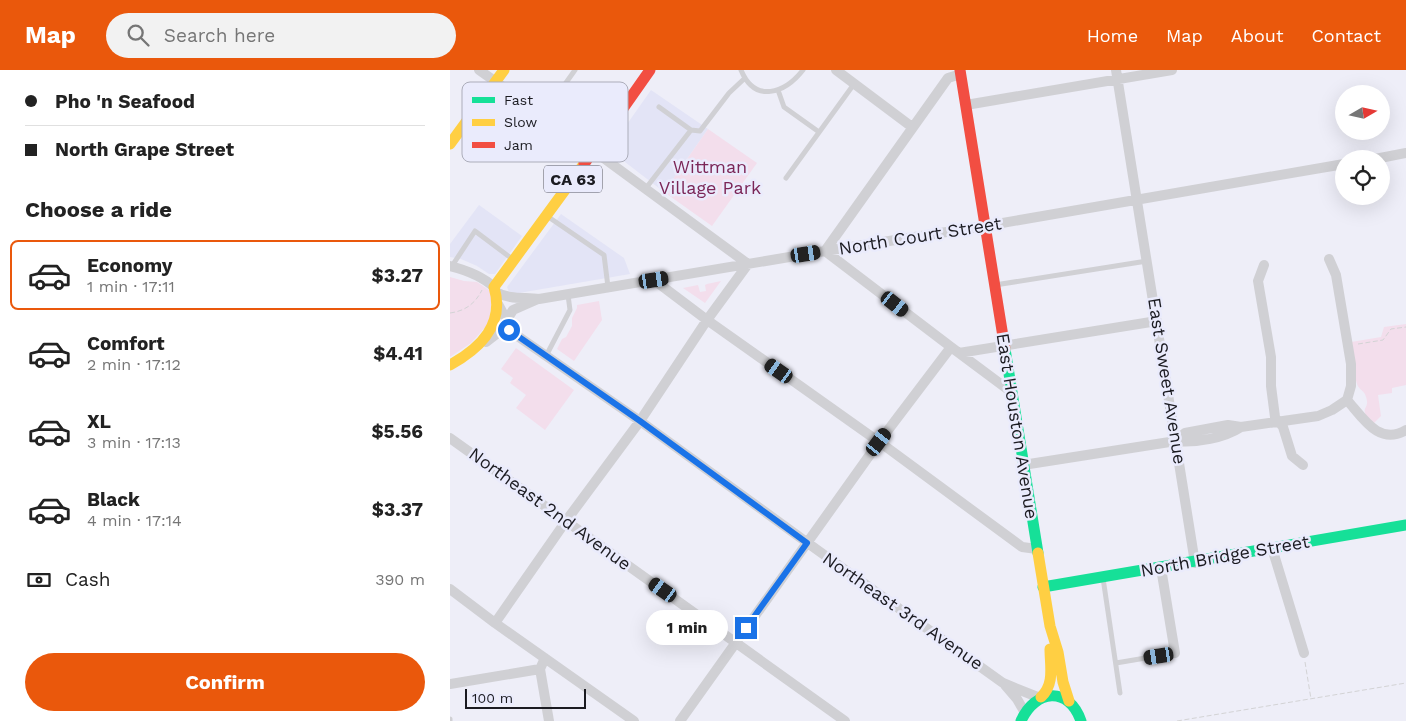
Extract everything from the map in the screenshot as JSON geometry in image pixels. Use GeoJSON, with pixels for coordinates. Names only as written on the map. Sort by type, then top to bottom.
{"type":"FeatureCollection","features":[{"type":"Feature","properties":{"kind":"main road"},"geometry":{"type":"LineString","coordinates":[[495,82],[504,70]]}},
{"type":"Feature","properties":{"kind":"main road","name":"CA 63"},"geometry":{"type":"LineString","coordinates":[[628,102],[650,70]]}},
{"type":"Feature","properties":{"kind":"main road","name":"East Houston Avenue"},"geometry":{"type":"LineString","coordinates":[[961,72],[1010,391],[1050,626],[1069,701],[1076,708],[1081,721]]}},
{"type":"Feature","properties":{"kind":"main road"},"geometry":{"type":"LineString","coordinates":[[450,144],[462,127]]}},
{"type":"Feature","properties":{"kind":"main road","name":"CA 63"},"geometry":{"type":"LineString","coordinates":[[450,365],[474,349],[486,336],[492,325],[494,291],[514,260],[586,162]]}},
{"type":"Feature","properties":{"kind":"main road","name":"North Bridge Street"},"geometry":{"type":"LineString","coordinates":[[1043,587],[1406,525]]}},
{"type":"Feature","properties":{"kind":"main road","name":"East Houston Avenue"},"geometry":{"type":"LineString","coordinates":[[1040,697],[1048,692],[1050,684],[1050,626]]}},
{"type":"Feature","properties":{"kind":"main road"},"geometry":{"type":"LineString","coordinates":[[1021,718],[1031,703],[1040,697],[1051,695],[1069,701]]}},
{"type":"Feature","properties":{"kind":"street"},"geometry":{"type":"LineString","coordinates":[[479,70],[495,82]]}},
{"type":"Feature","properties":{"kind":"street"},"geometry":{"type":"LineString","coordinates":[[836,70],[912,127]]}},
{"type":"Feature","properties":{"kind":"street"},"geometry":{"type":"LineString","coordinates":[[966,105],[1117,75],[1172,70]]}},
{"type":"Feature","properties":{"kind":"street"},"geometry":{"type":"LineString","coordinates":[[961,72],[948,78],[825,251],[1010,391]]}},
{"type":"Feature","properties":{"kind":"street","name":"East Sweet Avenue"},"geometry":{"type":"LineString","coordinates":[[1117,75],[1195,562]]}},
{"type":"Feature","properties":{"kind":"street"},"geometry":{"type":"LineString","coordinates":[[1390,157],[1406,154]]}},
{"type":"Feature","properties":{"kind":"street"},"geometry":{"type":"LineString","coordinates":[[495,623],[566,521],[640,421],[707,320],[748,264],[609,162]]}},
{"type":"Feature","properties":{"kind":"street","name":"North Court Street"},"geometry":{"type":"LineString","coordinates":[[451,266],[509,298],[539,299],[985,226],[1335,166]]}},
{"type":"Feature","properties":{"kind":"street"},"geometry":{"type":"LineString","coordinates":[[1023,465],[1176,441],[1185,433],[1228,425],[1241,427],[1318,416],[1332,410],[1347,400],[1352,375],[1336,275],[1329,259]]}},
{"type":"Feature","properties":{"kind":"street"},"geometry":{"type":"LineString","coordinates":[[1264,266],[1258,280],[1271,357],[1271,386],[1275,417],[1283,427],[1292,456],[1303,465]]}},
{"type":"Feature","properties":{"kind":"street"},"geometry":{"type":"LineString","coordinates":[[654,280],[1022,547],[1037,549]]}},
{"type":"Feature","properties":{"kind":"street"},"geometry":{"type":"LineString","coordinates":[[494,291],[506,319]]}},
{"type":"Feature","properties":{"kind":"street"},"geometry":{"type":"LineString","coordinates":[[474,349],[504,331],[506,319],[512,310],[539,299]]}},
{"type":"Feature","properties":{"kind":"street"},"geometry":{"type":"LineString","coordinates":[[680,721],[879,442],[955,350],[1004,347],[1157,321]]}},
{"type":"Feature","properties":{"kind":"street","name":"Northeast 3rd Avenue"},"geometry":{"type":"LineString","coordinates":[[504,331],[546,356],[640,421],[1003,683],[1017,699],[1021,718]]}},
{"type":"Feature","properties":{"kind":"street"},"geometry":{"type":"LineString","coordinates":[[1347,400],[1374,430],[1386,435],[1400,434],[1406,430]]}},
{"type":"Feature","properties":{"kind":"street","name":"Northeast 2nd Avenue"},"geometry":{"type":"LineString","coordinates":[[450,438],[845,721]]}},
{"type":"Feature","properties":{"kind":"street"},"geometry":{"type":"LineString","coordinates":[[1272,548],[1304,653]]}},
{"type":"Feature","properties":{"kind":"street"},"geometry":{"type":"LineString","coordinates":[[1161,568],[1174,653]]}},
{"type":"Feature","properties":{"kind":"street"},"geometry":{"type":"LineString","coordinates":[[450,589],[631,720]]}},
{"type":"Feature","properties":{"kind":"street"},"geometry":{"type":"LineString","coordinates":[[545,658],[540,669],[549,721]]}},
{"type":"Feature","properties":{"kind":"street"},"geometry":{"type":"LineString","coordinates":[[450,684],[540,669]]}},
{"type":"Feature","properties":{"kind":"street","name":"Northeast 3rd Avenue"},"geometry":{"type":"LineString","coordinates":[[1003,683],[1040,697]]}},
{"type":"Feature","properties":{"kind":"lane"},"geometry":{"type":"LineString","coordinates":[[566,82],[575,70]]}},
{"type":"Feature","properties":{"kind":"lane"},"geometry":{"type":"LineString","coordinates":[[742,70],[745,78],[754,88],[764,91],[778,90],[788,85],[803,70]]}},
{"type":"Feature","properties":{"kind":"lane"},"geometry":{"type":"LineString","coordinates":[[659,107],[691,130],[700,131],[729,93],[745,78]]}},
{"type":"Feature","properties":{"kind":"lane"},"geometry":{"type":"LineString","coordinates":[[786,178],[854,84]]}},
{"type":"Feature","properties":{"kind":"lane"},"geometry":{"type":"LineString","coordinates":[[778,90],[784,107],[819,132]]}},
{"type":"Feature","properties":{"kind":"lane"},"geometry":{"type":"LineString","coordinates":[[646,188],[691,130]]}},
{"type":"Feature","properties":{"kind":"lane"},"geometry":{"type":"LineString","coordinates":[[547,216],[604,255],[608,287]]}},
{"type":"Feature","properties":{"kind":"lane"},"geometry":{"type":"LineString","coordinates":[[451,266],[475,231],[514,260]]}},
{"type":"Feature","properties":{"kind":"lane"},"geometry":{"type":"LineString","coordinates":[[994,285],[1148,261]]}},
{"type":"Feature","properties":{"kind":"lane"},"geometry":{"type":"LineString","coordinates":[[546,356],[570,310],[568,294]]}},
{"type":"Feature","properties":{"kind":"lane"},"geometry":{"type":"LineString","coordinates":[[1102,578],[1120,693]]}},
{"type":"Feature","properties":{"kind":"lane"},"geometry":{"type":"LineString","coordinates":[[1116,663],[1174,653]]}},
{"type":"Feature","properties":{"kind":"path"},"geometry":{"type":"LineString","coordinates":[[450,313],[465,310],[476,300],[494,291]]}},
{"type":"Feature","properties":{"kind":"path"},"geometry":{"type":"LineString","coordinates":[[1348,346],[1383,340],[1391,329],[1406,327]]}},
{"type":"Feature","properties":{"kind":"path"},"geometry":{"type":"LineString","coordinates":[[1304,653],[1311,699]]}},
{"type":"Feature","properties":{"kind":"path"},"geometry":{"type":"LineString","coordinates":[[1177,721],[1406,683]]}},
{"type":"Feature","properties":{"kind":"shaded area"},"geometry":{"type":"Polygon","coordinates":[[[651,90],[708,129],[664,192],[625,162],[628,162],[628,123],[651,90]]]}},
{"type":"Feature","properties":{"kind":"shaded area"},"geometry":{"type":"Polygon","coordinates":[[[479,205],[522,236],[495,274],[489,274],[461,259],[450,257],[450,244],[479,205]]]}},
{"type":"Feature","properties":{"kind":"shaded area"},"geometry":{"type":"Polygon","coordinates":[[[561,214],[624,258],[630,274],[513,294],[509,292],[507,287],[561,214]]]}},
{"type":"Feature","properties":{"kind":"green space","name":"Wittman Village Park"},"geometry":{"type":"Polygon","coordinates":[[[708,129],[757,163],[712,226],[664,192],[708,129]]]}},
{"type":"Feature","properties":{"kind":"green space"},"geometry":{"type":"Polygon","coordinates":[[[450,277],[477,282],[489,290],[492,296],[489,323],[471,343],[450,357],[450,277]]]}},
{"type":"Feature","properties":{"kind":"green space"},"geometry":{"type":"Polygon","coordinates":[[[721,281],[705,303],[683,288],[698,285],[700,292],[706,291],[705,285],[721,281]]]}},
{"type":"Feature","properties":{"kind":"green space"},"geometry":{"type":"Polygon","coordinates":[[[599,301],[602,320],[574,361],[557,349],[572,326],[572,318],[577,305],[599,301]]]}},
{"type":"Feature","properties":{"kind":"green space"},"geometry":{"type":"Polygon","coordinates":[[[1406,324],[1406,385],[1392,388],[1392,393],[1378,395],[1381,416],[1373,424],[1365,414],[1367,401],[1357,384],[1351,342],[1381,337],[1384,327],[1406,324]]]}},
{"type":"Feature","properties":{"kind":"green space"},"geometry":{"type":"Polygon","coordinates":[[[516,348],[574,390],[545,430],[516,408],[526,395],[510,383],[513,378],[501,369],[516,348]]]}},
{"type":"Feature","properties":{"kind":"traffic: fast"},"geometry":{"type":"LineString","coordinates":[[1005,349],[1038,553]]}},
{"type":"Feature","properties":{"kind":"traffic: fast"},"geometry":{"type":"LineString","coordinates":[[1043,587],[1406,525]]}},
{"type":"Feature","properties":{"kind":"traffic: fast"},"geometry":{"type":"LineString","coordinates":[[1021,721],[1027,710],[1035,703],[1043,698],[1052,696],[1060,697],[1069,702],[1076,710],[1081,721]]}},
{"type":"Feature","properties":{"kind":"traffic: slow"},"geometry":{"type":"LineString","coordinates":[[495,82],[504,70]]}},
{"type":"Feature","properties":{"kind":"traffic: slow"},"geometry":{"type":"LineString","coordinates":[[450,144],[462,128]]}},
{"type":"Feature","properties":{"kind":"traffic: slow"},"geometry":{"type":"LineString","coordinates":[[450,365],[472,351],[488,334],[496,312],[497,300],[494,287],[584,164]]}},
{"type":"Feature","properties":{"kind":"traffic: slow"},"geometry":{"type":"LineString","coordinates":[[1038,553],[1050,626],[1069,701]]}},
{"type":"Feature","properties":{"kind":"traffic: slow"},"geometry":{"type":"LineString","coordinates":[[1041,697],[1050,681],[1050,649]]}},
{"type":"Feature","properties":{"kind":"traffic: jam"},"geometry":{"type":"LineString","coordinates":[[628,101],[650,70]]}},
{"type":"Feature","properties":{"kind":"traffic: jam"},"geometry":{"type":"LineString","coordinates":[[960,70],[1005,349]]}},
{"type":"Feature","properties":{"kind":"route"},"geometry":{"type":"LineString","coordinates":[[509,330],[640,421],[807,543],[746,628]]}}]}
